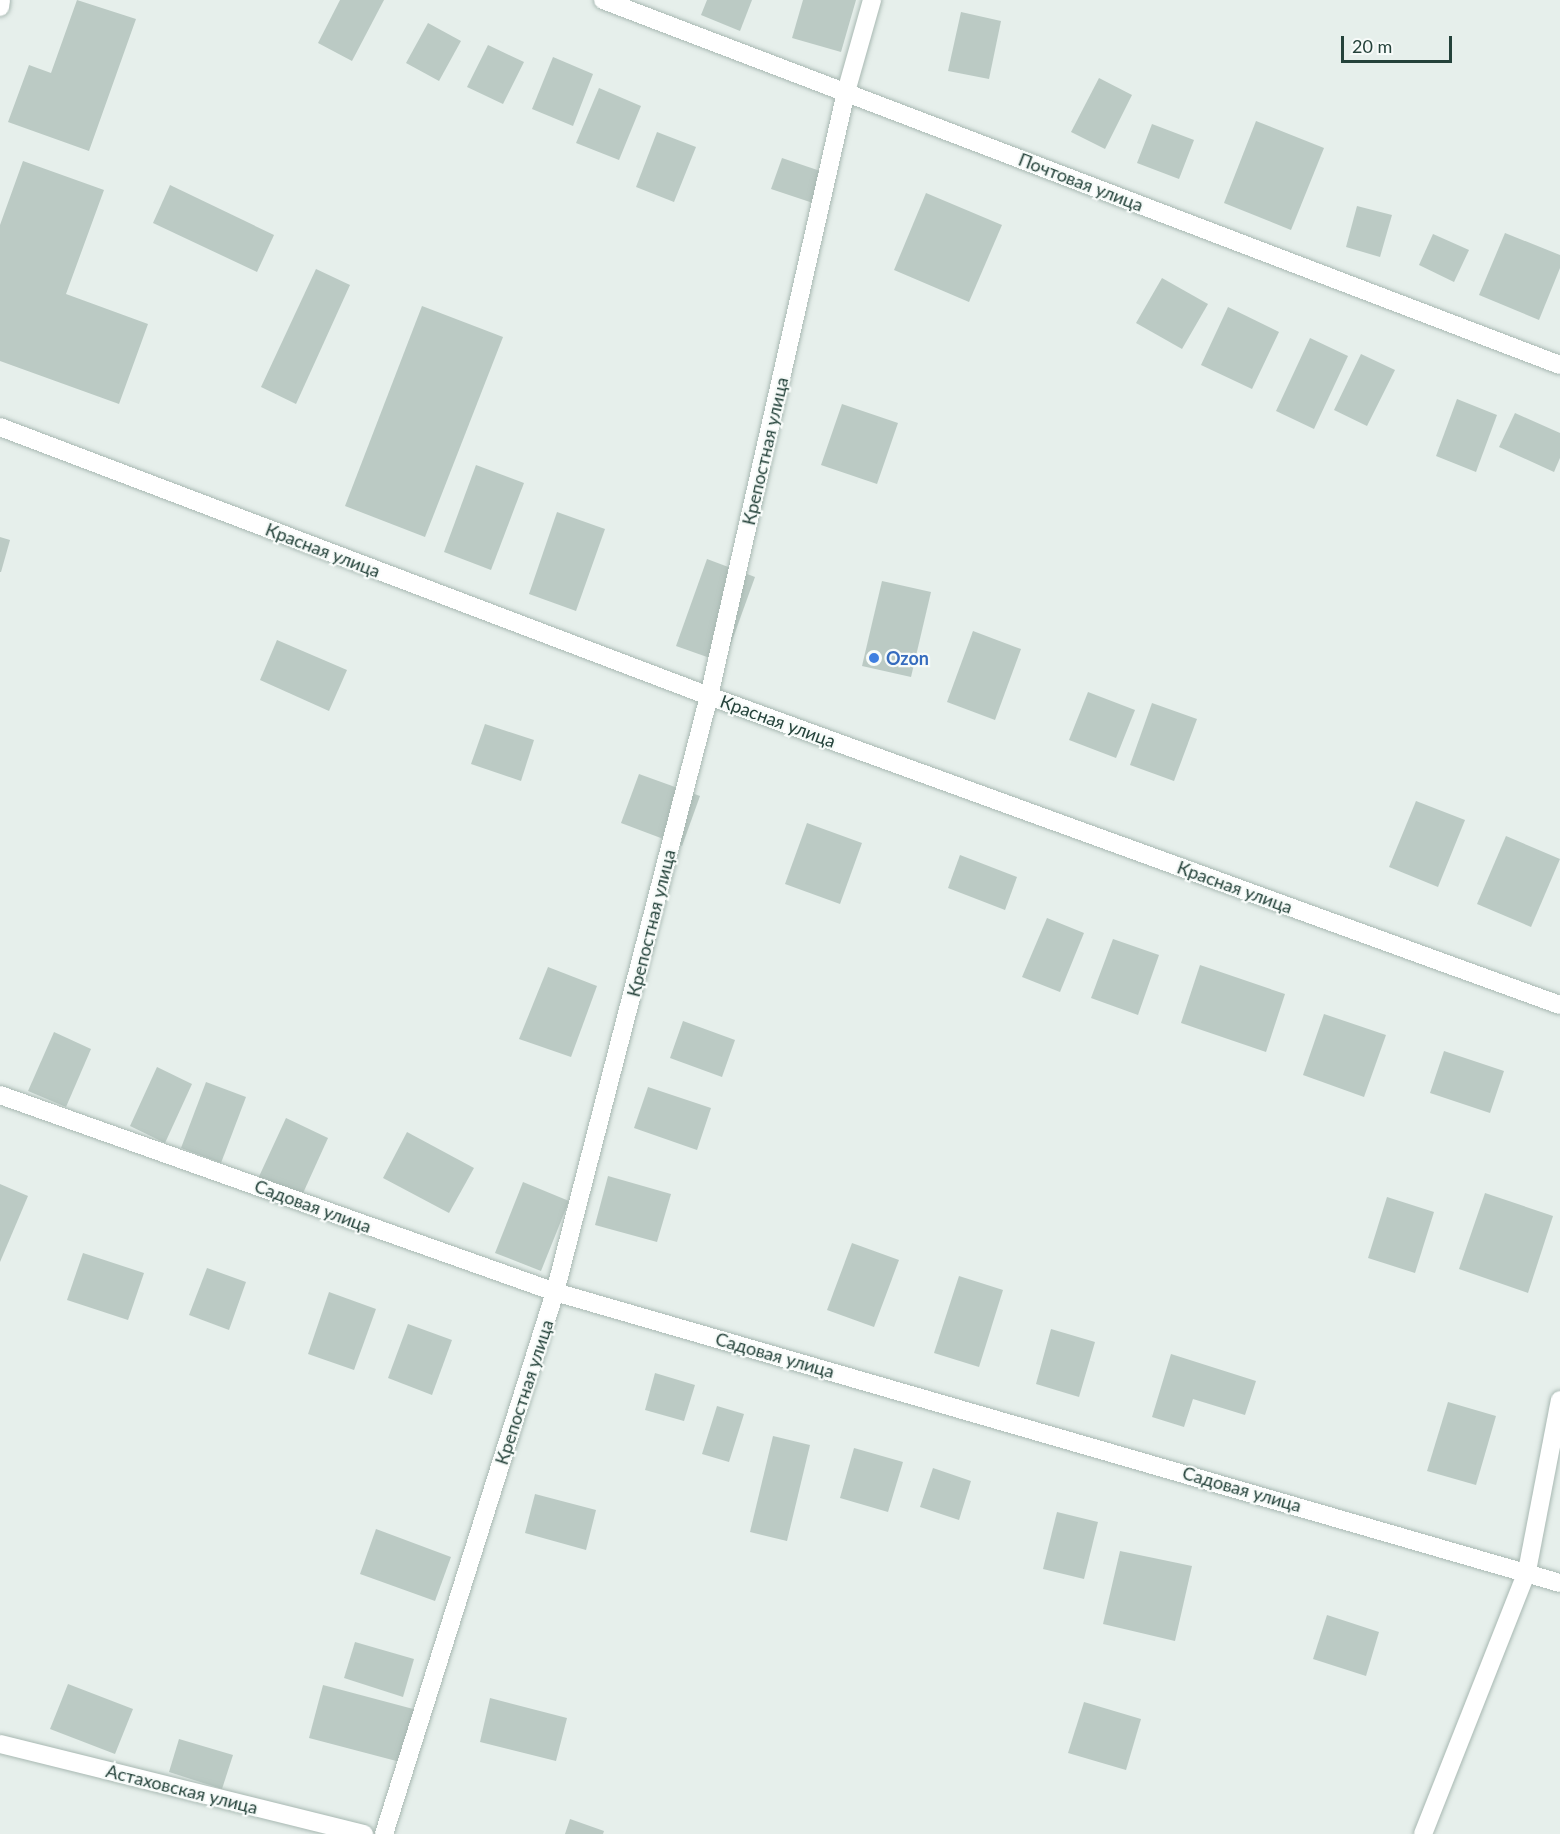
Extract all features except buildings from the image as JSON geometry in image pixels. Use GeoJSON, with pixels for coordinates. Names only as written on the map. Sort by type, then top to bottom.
{"type":"FeatureCollection","features":[{"type":"Feature","properties":{"kind":"street"},"geometry":{"type":"LineString","coordinates":[[0,7],[1,0]]}},
{"type":"Feature","properties":{"kind":"street","name":"Почтовая улица"},"geometry":{"type":"LineString","coordinates":[[603,0],[1560,365]]}},
{"type":"Feature","properties":{"kind":"street","name":"Крепостная улица"},"geometry":{"type":"LineString","coordinates":[[384,1834],[555,1292],[710,696],[846,92],[872,0]]}},
{"type":"Feature","properties":{"kind":"street","name":"Красная улица"},"geometry":{"type":"LineString","coordinates":[[0,427],[710,696],[1560,1005]]}},
{"type":"Feature","properties":{"kind":"street","name":"Садовая улица"},"geometry":{"type":"LineString","coordinates":[[0,1095],[555,1292],[1527,1571],[1560,1583]]}},
{"type":"Feature","properties":{"kind":"street"},"geometry":{"type":"LineString","coordinates":[[1423,1834],[1527,1571],[1560,1400]]}},
{"type":"Feature","properties":{"kind":"street","name":"Астаховская улица"},"geometry":{"type":"LineString","coordinates":[[0,1744],[364,1834]]}},
{"type":"Feature","properties":{"kind":"place","name":"Ozon"},"geometry":{"type":"Point","coordinates":[874,658]}}]}
